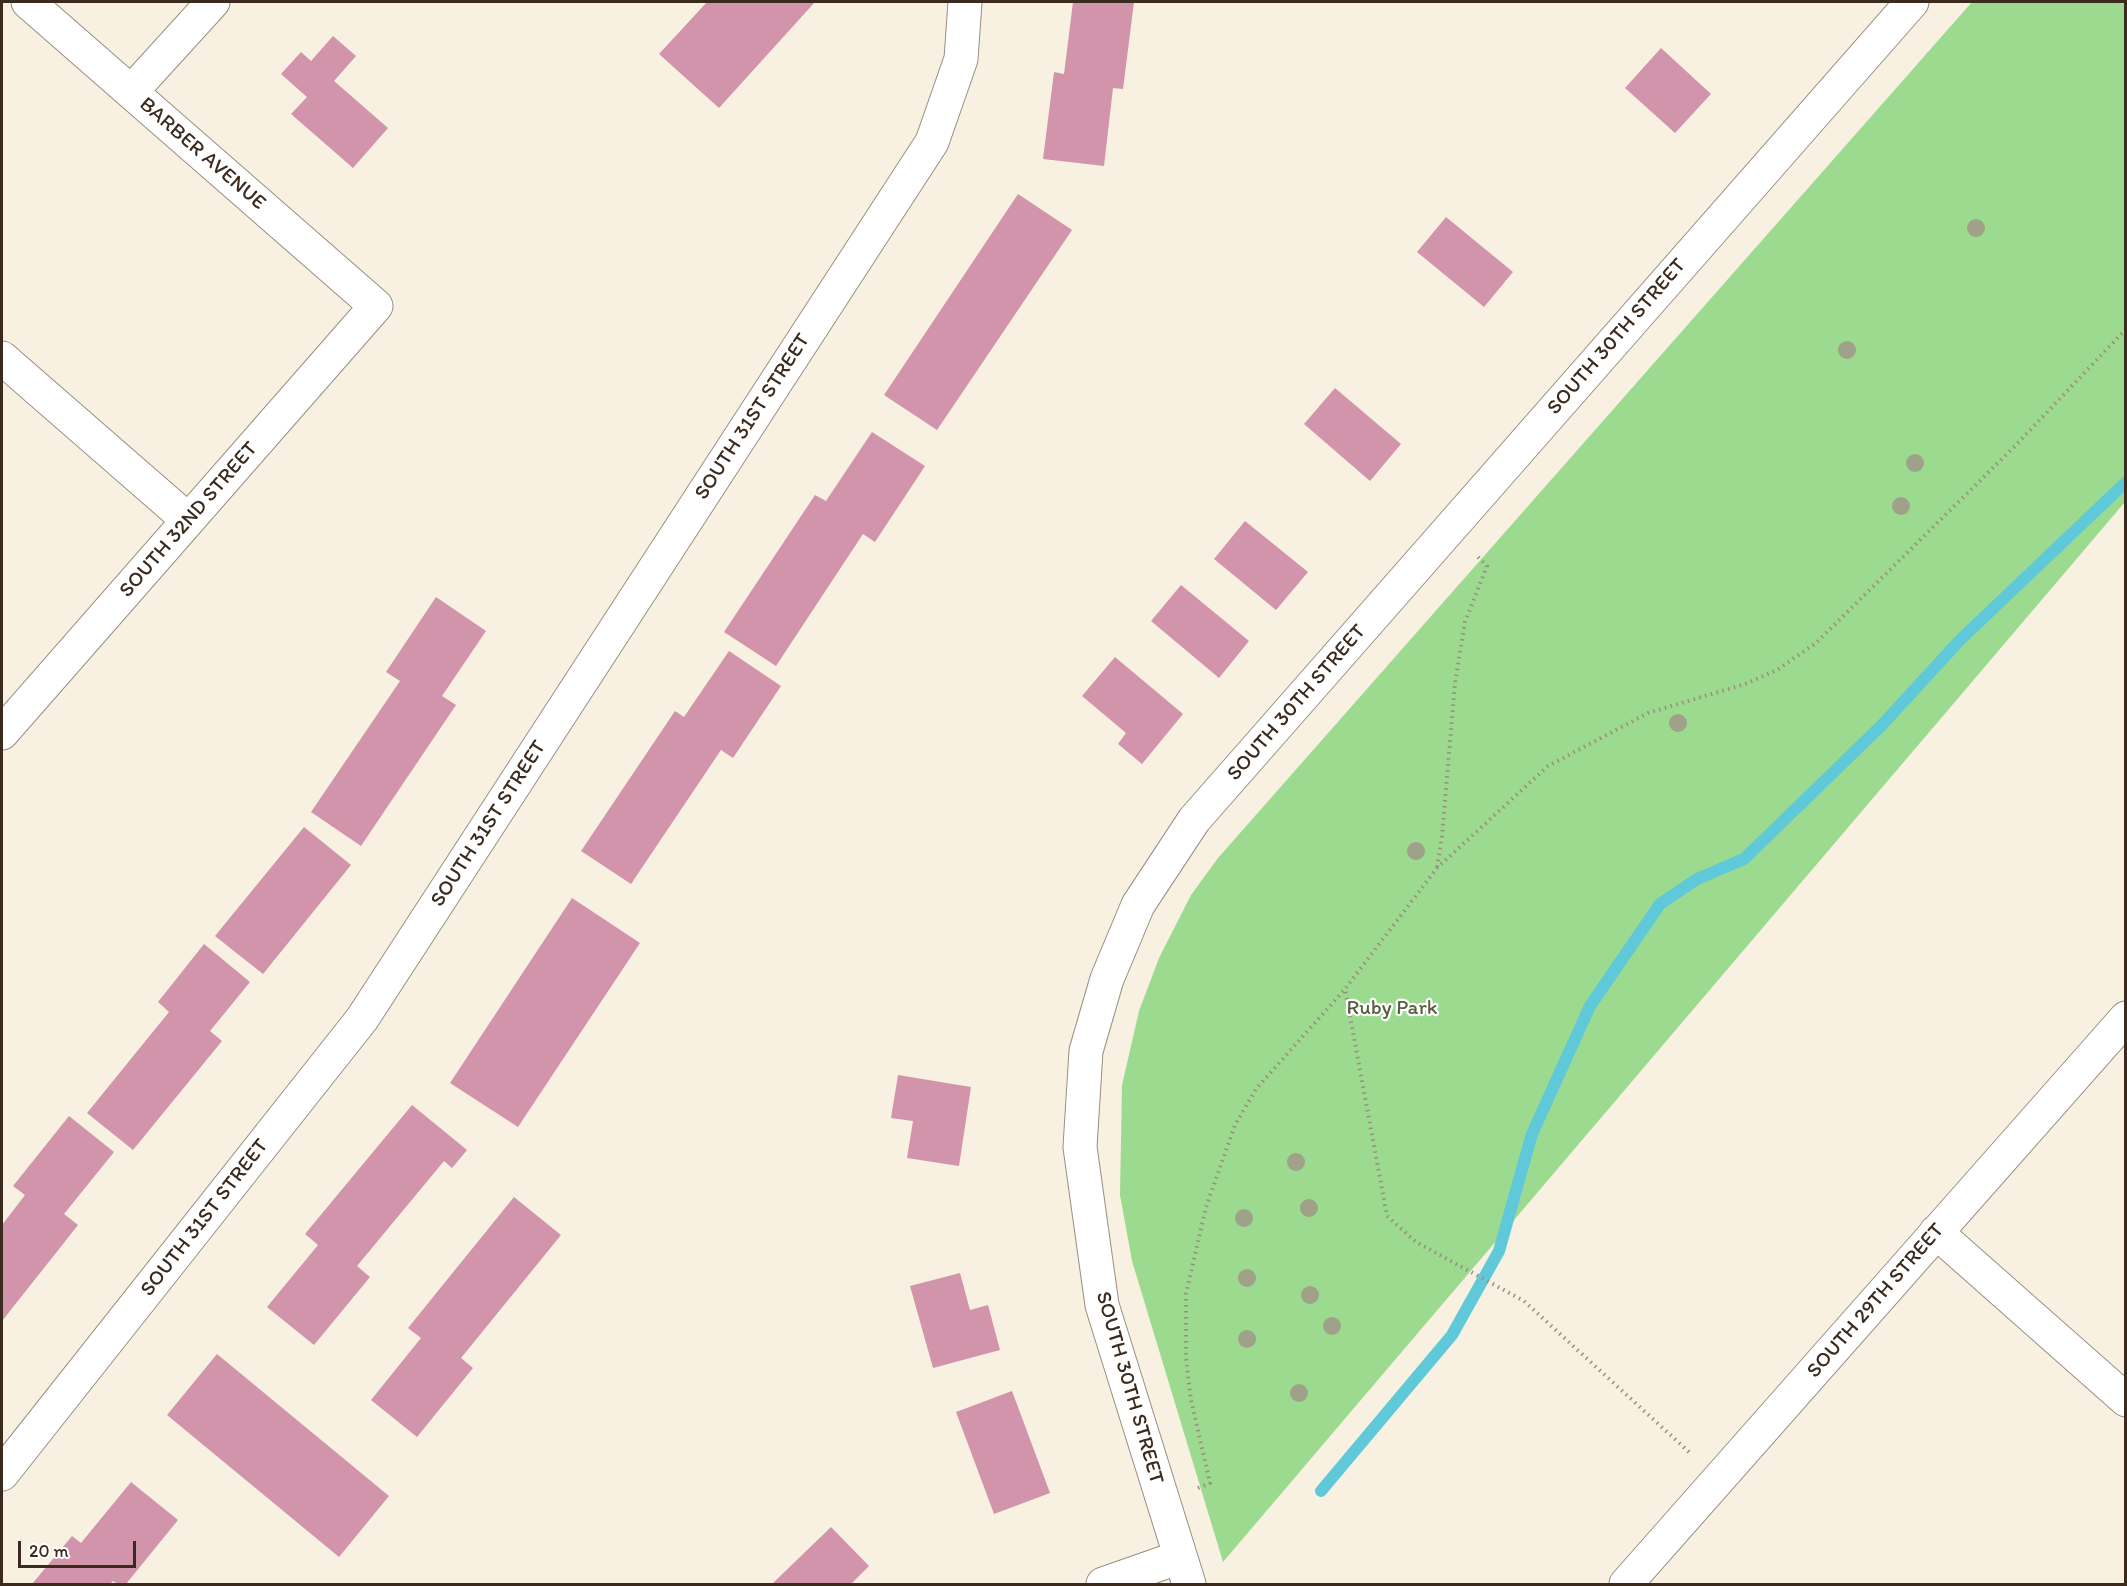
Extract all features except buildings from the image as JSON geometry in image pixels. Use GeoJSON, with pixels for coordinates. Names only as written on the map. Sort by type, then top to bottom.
{"type":"FeatureCollection","features":[{"type":"Feature","properties":{"kind":"street","name":"BARBER AVENUE"},"geometry":{"type":"LineString","coordinates":[[28,2],[376,306]]}},
{"type":"Feature","properties":{"kind":"street"},"geometry":{"type":"LineString","coordinates":[[131,92],[213,2]]}},
{"type":"Feature","properties":{"kind":"street","name":"SOUTH 31ST STREET"},"geometry":{"type":"LineString","coordinates":[[2,1474],[362,1019],[932,142],[961,59],[966,2]]}},
{"type":"Feature","properties":{"kind":"street","name":"SOUTH 30TH STREET"},"geometry":{"type":"LineString","coordinates":[[1185,1571],[1101,1305],[1080,1147],[1086,1051],[1107,979],[1138,905],[1194,820],[1912,2]]}},
{"type":"Feature","properties":{"kind":"street","name":"SOUTH 32ND STREET"},"geometry":{"type":"LineString","coordinates":[[2,733],[376,306]]}},
{"type":"Feature","properties":{"kind":"street"},"geometry":{"type":"LineString","coordinates":[[2,358],[188,520]]}},
{"type":"Feature","properties":{"kind":"street","name":"SOUTH 29TH STREET"},"geometry":{"type":"LineString","coordinates":[[1626,1584],[2126,1018]]}},
{"type":"Feature","properties":{"kind":"street"},"geometry":{"type":"LineString","coordinates":[[1936,1232],[2126,1400]]}},
{"type":"Feature","properties":{"kind":"street"},"geometry":{"type":"LineString","coordinates":[[1103,1584],[1185,1571]]}},
{"type":"Feature","properties":{"kind":"path"},"geometry":{"type":"LineString","coordinates":[[1191,1490],[1210,1483],[1191,1400],[1186,1358],[1186,1294],[1206,1207],[1235,1125],[1256,1089],[1346,989],[1437,868],[1548,766],[1648,713],[1745,684],[1777,670],[1816,643],[2014,447],[2126,329]]}},
{"type":"Feature","properties":{"kind":"path"},"geometry":{"type":"LineString","coordinates":[[1437,868],[1458,663],[1465,622],[1487,566],[1478,556]]}},
{"type":"Feature","properties":{"kind":"path"},"geometry":{"type":"LineString","coordinates":[[1346,989],[1387,1216],[1416,1242],[1524,1301],[1689,1452]]}},
{"type":"Feature","properties":{"kind":"green space","name":"Ruby Park"},"geometry":{"type":"Polygon","coordinates":[[[1972,2],[2125,2],[2125,502],[1223,1562],[1132,1261],[1120,1195],[1122,1085],[1139,1011],[1159,958],[1191,895],[1218,858],[1972,2]]]}},
{"type":"Feature","properties":{"kind":"waterway"},"geometry":{"type":"LineString","coordinates":[[1321,1491],[1452,1335],[1499,1251],[1532,1134],[1590,1006],[1660,904],[1697,879],[1744,859],[1882,725],[1960,640],[2126,482]]}}]}
